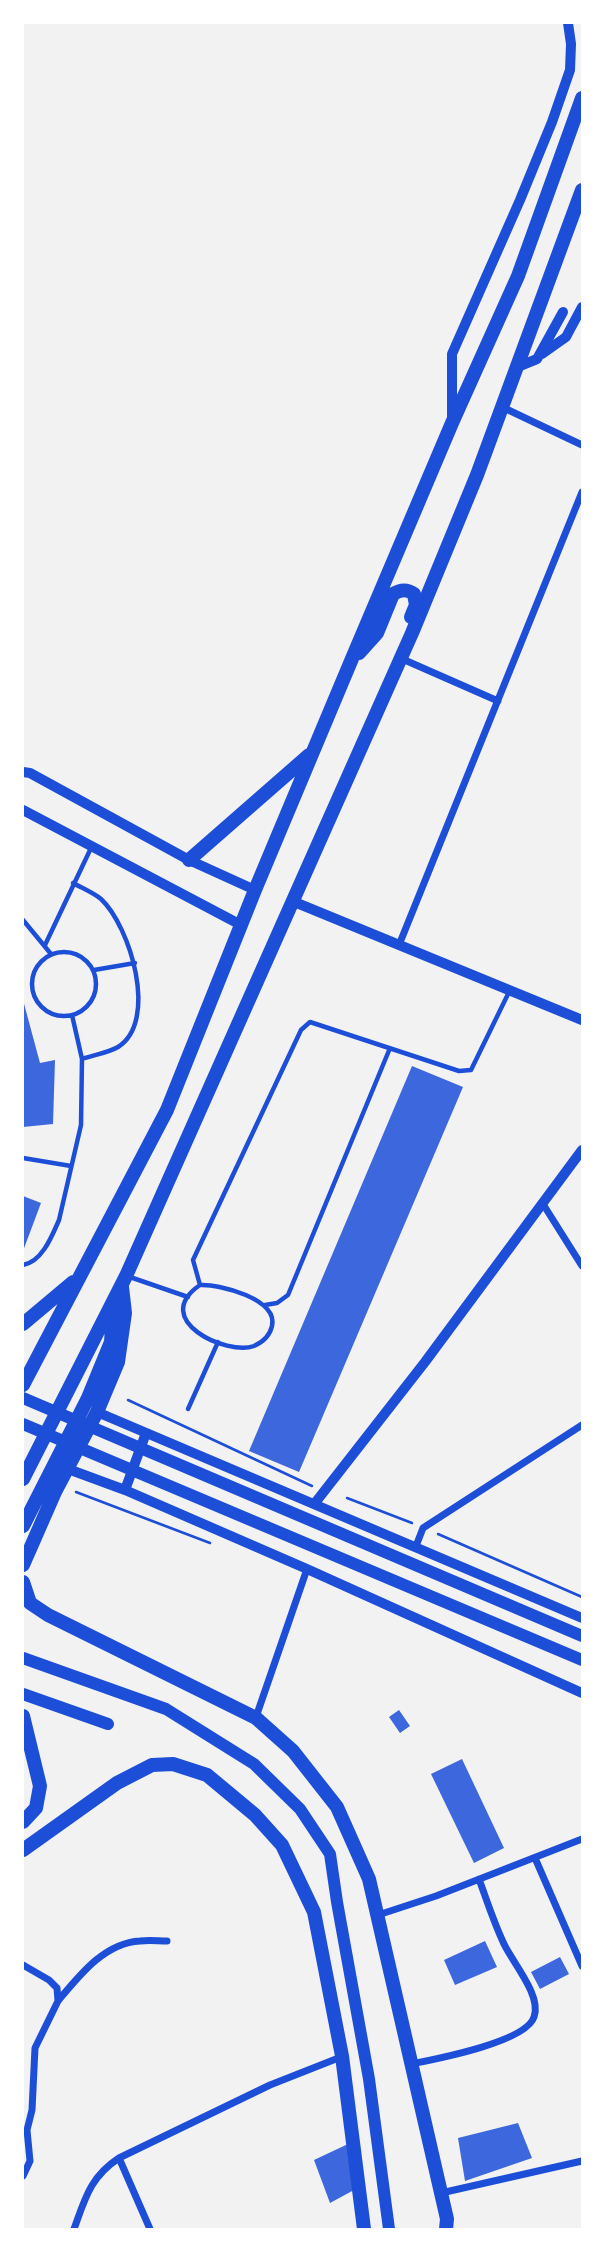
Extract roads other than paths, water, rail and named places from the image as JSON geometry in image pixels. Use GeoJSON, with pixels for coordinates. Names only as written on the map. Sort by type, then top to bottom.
{"type":"FeatureCollection","features":[{"type":"Feature","properties":{"kind":"highway"},"geometry":{"type":"LineString","coordinates":[[23,1385],[167,1110],[313,751],[452,423],[518,276],[582,98]]}},
{"type":"Feature","properties":{"kind":"highway"},"geometry":{"type":"LineString","coordinates":[[23,1479],[124,1281],[412,633],[502,407],[582,190]]}},
{"type":"Feature","properties":{"kind":"highway"},"geometry":{"type":"LineString","coordinates":[[351,661],[377,634],[393,594],[398,590],[408,590],[414,594],[416,604],[409,621],[412,633]]}},
{"type":"Feature","properties":{"kind":"highway"},"geometry":{"type":"LineString","coordinates":[[189,860],[313,751]]}},
{"type":"Feature","properties":{"kind":"highway"},"geometry":{"type":"LineString","coordinates":[[23,1324],[79,1277]]}},
{"type":"Feature","properties":{"kind":"highway"},"geometry":{"type":"LineString","coordinates":[[23,1564],[55,1492],[97,1412],[118,1362],[125,1313],[124,1281]]}},
{"type":"Feature","properties":{"kind":"highway"},"geometry":{"type":"LineString","coordinates":[[23,1526],[89,1398],[111,1342],[114,1302]]}},
{"type":"Feature","properties":{"kind":"highway"},"geometry":{"type":"LineString","coordinates":[[23,1583],[30,1603],[48,1615],[256,1718],[293,1751],[337,1807],[369,1880],[447,2219],[446,2229]]}},
{"type":"Feature","properties":{"kind":"highway"},"geometry":{"type":"LineString","coordinates":[[23,1716],[40,1786],[36,1808],[23,1822]]}},
{"type":"Feature","properties":{"kind":"highway"},"geometry":{"type":"LineString","coordinates":[[23,1850],[117,1783],[152,1765],[173,1763],[207,1775],[255,1815],[282,1845],[314,1912],[342,2056],[364,2229]]}},
{"type":"Feature","properties":{"kind":"main road"},"geometry":{"type":"LineString","coordinates":[[23,1398],[582,1636]]}},
{"type":"Feature","properties":{"kind":"main road"},"geometry":{"type":"LineString","coordinates":[[23,1424],[582,1661]]}},
{"type":"Feature","properties":{"kind":"main road"},"geometry":{"type":"LineString","coordinates":[[23,1658],[166,1709],[254,1764],[300,1808],[330,1854],[369,2079],[389,2229]]}},
{"type":"Feature","properties":{"kind":"main road"},"geometry":{"type":"LineString","coordinates":[[23,1694],[108,1724]]}},
{"type":"Feature","properties":{"kind":"street"},"geometry":{"type":"LineString","coordinates":[[452,423],[452,354],[552,122],[570,70],[571,44],[568,23]]}},
{"type":"Feature","properties":{"kind":"street"},"geometry":{"type":"LineString","coordinates":[[515,368],[537,359],[566,337],[582,307]]}},
{"type":"Feature","properties":{"kind":"street"},"geometry":{"type":"LineString","coordinates":[[537,359],[564,312]]}},
{"type":"Feature","properties":{"kind":"street"},"geometry":{"type":"LineString","coordinates":[[502,407],[582,445]]}},
{"type":"Feature","properties":{"kind":"street"},"geometry":{"type":"LineString","coordinates":[[399,945],[582,492]]}},
{"type":"Feature","properties":{"kind":"street"},"geometry":{"type":"LineString","coordinates":[[400,658],[498,701]]}},
{"type":"Feature","properties":{"kind":"street"},"geometry":{"type":"LineString","coordinates":[[23,772],[30,773],[189,860],[255,890]]}},
{"type":"Feature","properties":{"kind":"street"},"geometry":{"type":"LineString","coordinates":[[23,810],[242,925]]}},
{"type":"Feature","properties":{"kind":"street"},"geometry":{"type":"LineString","coordinates":[[292,901],[582,1020]]}},
{"type":"Feature","properties":{"kind":"street"},"geometry":{"type":"LineString","coordinates":[[315,1503],[582,1150]]}},
{"type":"Feature","properties":{"kind":"street"},"geometry":{"type":"LineString","coordinates":[[543,1205],[582,1266]]}},
{"type":"Feature","properties":{"kind":"street"},"geometry":{"type":"LineString","coordinates":[[97,1412],[582,1618]]}},
{"type":"Feature","properties":{"kind":"street"},"geometry":{"type":"LineString","coordinates":[[416,1546],[423,1528],[582,1425]]}},
{"type":"Feature","properties":{"kind":"street"},"geometry":{"type":"LineString","coordinates":[[125,1490],[146,1433]]}},
{"type":"Feature","properties":{"kind":"street"},"geometry":{"type":"LineString","coordinates":[[68,1469],[125,1490],[307,1569],[582,1693]]}},
{"type":"Feature","properties":{"kind":"street"},"geometry":{"type":"LineString","coordinates":[[256,1718],[307,1569]]}},
{"type":"Feature","properties":{"kind":"street"},"geometry":{"type":"LineString","coordinates":[[377,1915],[582,1839]]}},
{"type":"Feature","properties":{"kind":"street"},"geometry":{"type":"LineString","coordinates":[[535,1858],[582,1966]]}},
{"type":"Feature","properties":{"kind":"street"},"geometry":{"type":"LineString","coordinates":[[410,2064],[458,2055],[518,2033],[527,2028],[535,2017],[535,2003],[530,1989],[505,1946],[479,1879]]}},
{"type":"Feature","properties":{"kind":"street"},"geometry":{"type":"LineString","coordinates":[[23,2176],[30,2161],[27,2130],[32,2110],[35,2048],[58,2001],[86,1968],[104,1954],[138,1941],[167,1941]]}},
{"type":"Feature","properties":{"kind":"street"},"geometry":{"type":"LineString","coordinates":[[23,1965],[49,1980],[57,1988],[58,2001]]}},
{"type":"Feature","properties":{"kind":"street"},"geometry":{"type":"LineString","coordinates":[[74,2229],[94,2179],[106,2166],[270,2085],[342,2056]]}},
{"type":"Feature","properties":{"kind":"street"},"geometry":{"type":"LineString","coordinates":[[119,2158],[150,2229]]}},
{"type":"Feature","properties":{"kind":"street"},"geometry":{"type":"LineString","coordinates":[[440,2193],[582,2161]]}},
{"type":"Feature","properties":{"kind":"lane"},"geometry":{"type":"LineString","coordinates":[[45,945],[91,847]]}},
{"type":"Feature","properties":{"kind":"lane"},"geometry":{"type":"LineString","coordinates":[[73,883],[101,900],[119,925],[135,963],[139,998],[137,1023],[119,1046],[82,1059]]}},
{"type":"Feature","properties":{"kind":"lane"},"geometry":{"type":"LineString","coordinates":[[23,920],[51,954]]}},
{"type":"Feature","properties":{"kind":"lane"},"geometry":{"type":"LineString","coordinates":[[69,951],[79,955],[94,970],[97,980],[92,1001],[85,1009],[72,1015],[54,1014],[37,1002],[33,992],[34,970],[51,954],[69,951]]}},
{"type":"Feature","properties":{"kind":"lane"},"geometry":{"type":"LineString","coordinates":[[94,970],[135,963]]}},
{"type":"Feature","properties":{"kind":"lane"},"geometry":{"type":"LineString","coordinates":[[200,1285],[194,1260],[300,1030],[310,1022],[459,1072],[471,1070],[510,990]]}},
{"type":"Feature","properties":{"kind":"lane"},"geometry":{"type":"LineString","coordinates":[[23,1265],[34,1260],[52,1235],[62,1211],[81,1125],[82,1059],[72,1015]]}},
{"type":"Feature","properties":{"kind":"lane"},"geometry":{"type":"LineString","coordinates":[[200,1285],[218,1287],[265,1305],[277,1303],[288,1295],[390,1048]]}},
{"type":"Feature","properties":{"kind":"lane"},"geometry":{"type":"LineString","coordinates":[[23,1158],[71,1166]]}},
{"type":"Feature","properties":{"kind":"lane"},"geometry":{"type":"LineString","coordinates":[[124,1281],[188,1297]]}},
{"type":"Feature","properties":{"kind":"lane"},"geometry":{"type":"LineString","coordinates":[[200,1285],[184,1303],[187,1323],[201,1335],[218,1342],[242,1348],[263,1341],[272,1321],[271,1313],[265,1305]]}},
{"type":"Feature","properties":{"kind":"lane"},"geometry":{"type":"LineString","coordinates":[[188,1409],[218,1342]]}}]}
